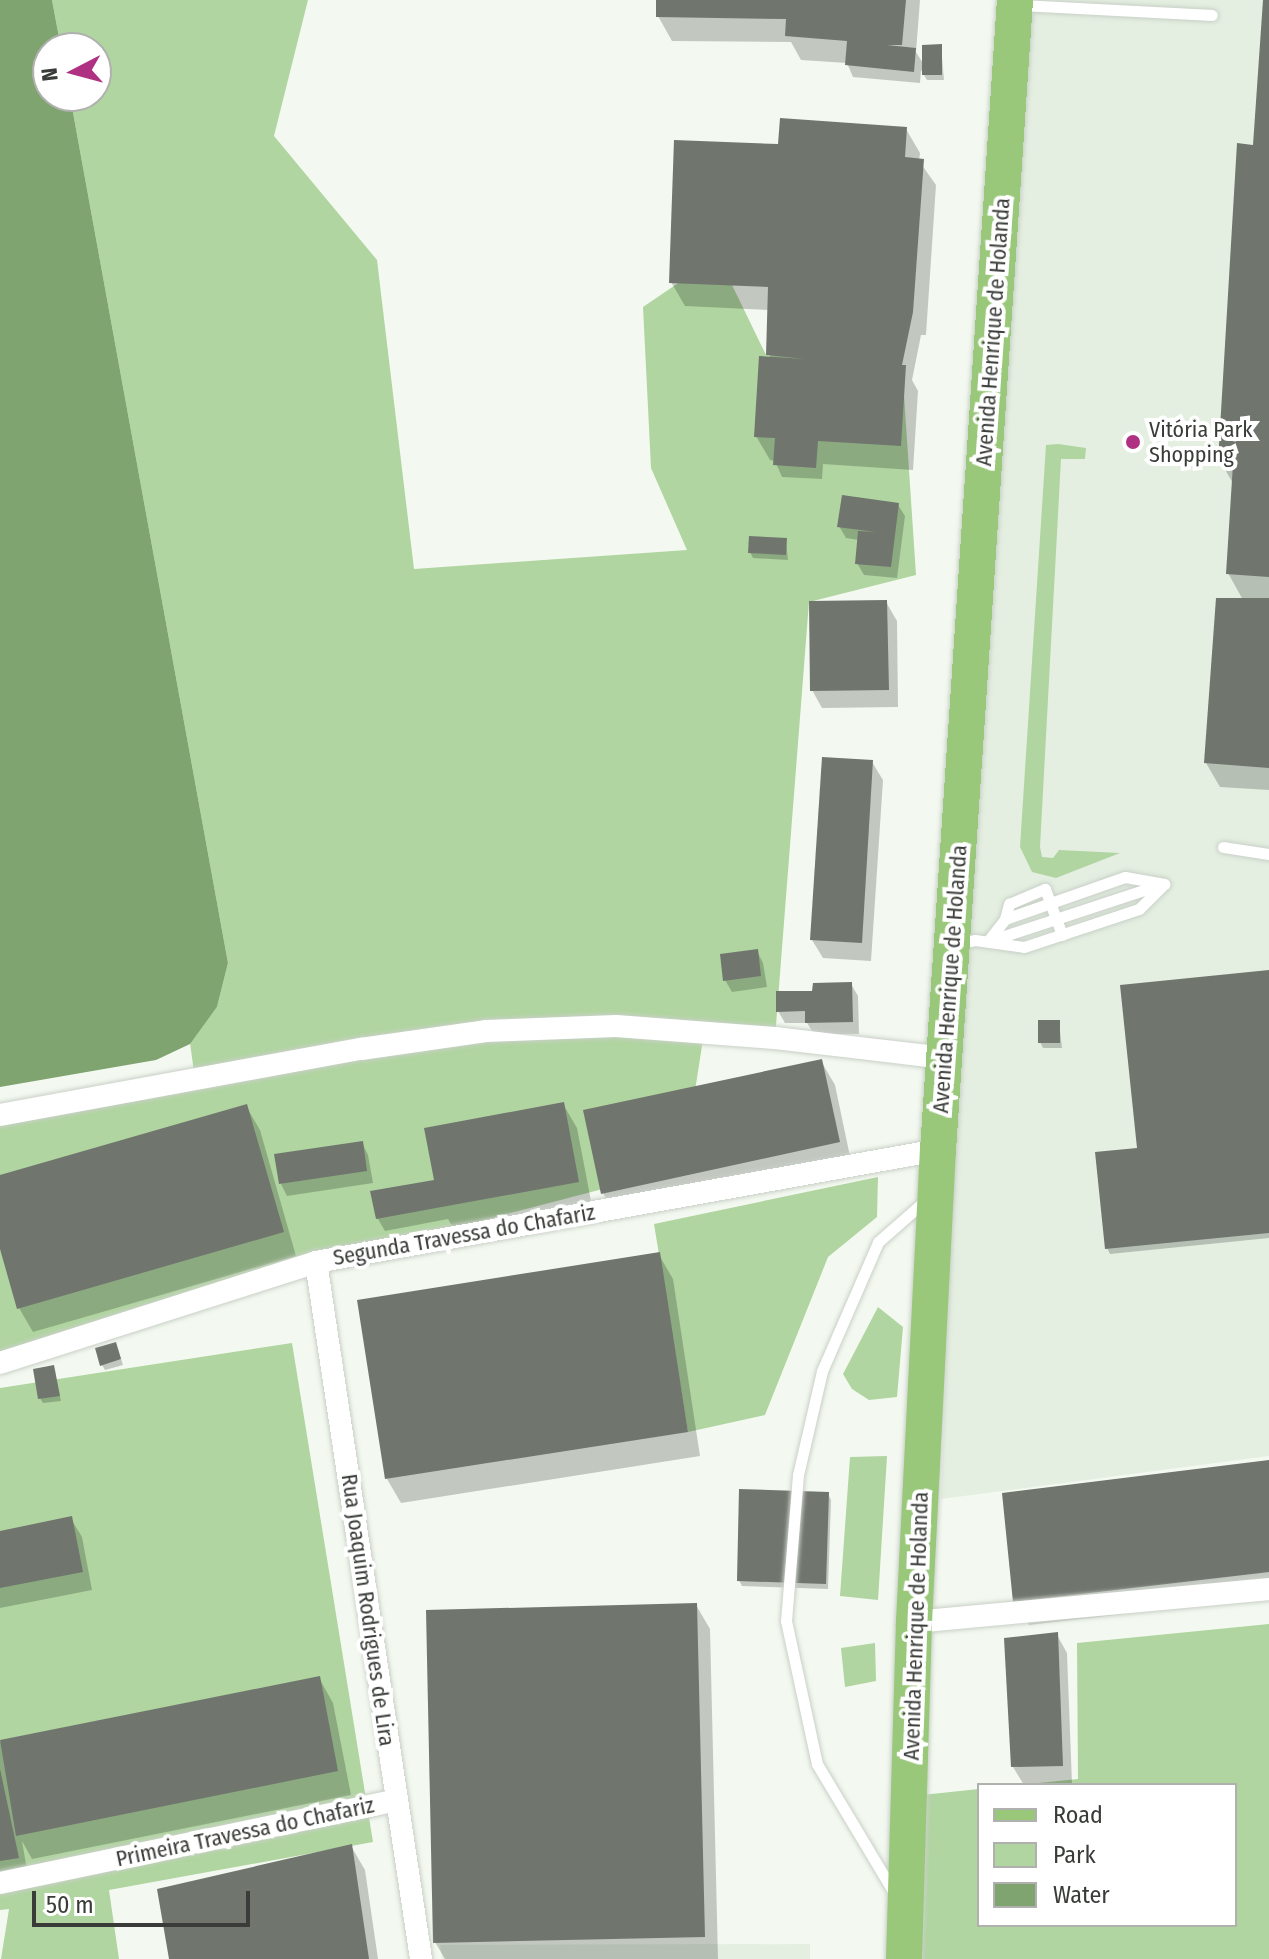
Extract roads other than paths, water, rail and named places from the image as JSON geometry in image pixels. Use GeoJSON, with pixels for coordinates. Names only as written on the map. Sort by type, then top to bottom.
{"type":"FeatureCollection","features":[{"type":"Feature","properties":{"kind":"main road","name":"Avenida Henrique de Holanda"},"geometry":{"type":"LineString","coordinates":[[904,1959],[914,1622],[938,1150],[1015,2]]}},
{"type":"Feature","properties":{"kind":"street"},"geometry":{"type":"LineString","coordinates":[[0,1115],[346,1052],[486,1031],[616,1026],[775,1038],[945,1058]]}},
{"type":"Feature","properties":{"kind":"street","name":"Segunda Travessa do Chafariz"},"geometry":{"type":"LineString","coordinates":[[0,1363],[316,1262],[938,1150]]}},
{"type":"Feature","properties":{"kind":"street","name":"Rua Joaquim Rodrigues de Lira"},"geometry":{"type":"LineString","coordinates":[[316,1262],[421,1959]]}},
{"type":"Feature","properties":{"kind":"street"},"geometry":{"type":"LineString","coordinates":[[914,1622],[1269,1589]]}},
{"type":"Feature","properties":{"kind":"street","name":"Primeira Travessa do Chafariz"},"geometry":{"type":"LineString","coordinates":[[0,1883],[396,1800]]}},
{"type":"Feature","properties":{"kind":"lane"},"geometry":{"type":"LineString","coordinates":[[1015,2],[1212,15]]}},
{"type":"Feature","properties":{"kind":"lane"},"geometry":{"type":"LineString","coordinates":[[1223,847],[1269,854]]}},
{"type":"Feature","properties":{"kind":"lane"},"geometry":{"type":"LineString","coordinates":[[988,941],[1005,919],[1125,877],[1164,884]]}},
{"type":"Feature","properties":{"kind":"lane"},"geometry":{"type":"LineString","coordinates":[[988,941],[1164,884]]}},
{"type":"Feature","properties":{"kind":"lane"},"geometry":{"type":"LineString","coordinates":[[952,946],[965,940],[1024,947],[1139,909],[1164,884]]}},
{"type":"Feature","properties":{"kind":"lane"},"geometry":{"type":"LineString","coordinates":[[1052,903],[1062,935]]}},
{"type":"Feature","properties":{"kind":"lane"},"geometry":{"type":"LineString","coordinates":[[906,1911],[817,1764],[786,1621],[798,1475],[822,1371],[878,1242],[936,1191]]}},
{"type":"Feature","properties":{"kind":"water"},"geometry":{"type":"Polygon","coordinates":[[[0,0],[52,0],[58,32],[32,32],[32,112],[73,112],[228,963],[217,1007],[190,1044],[156,1060],[0,1087],[0,0]]]}},
{"type":"Feature","properties":{"kind":"place","name":"Vitória Park Shopping"},"geometry":{"type":"Point","coordinates":[1133,442]}}]}
